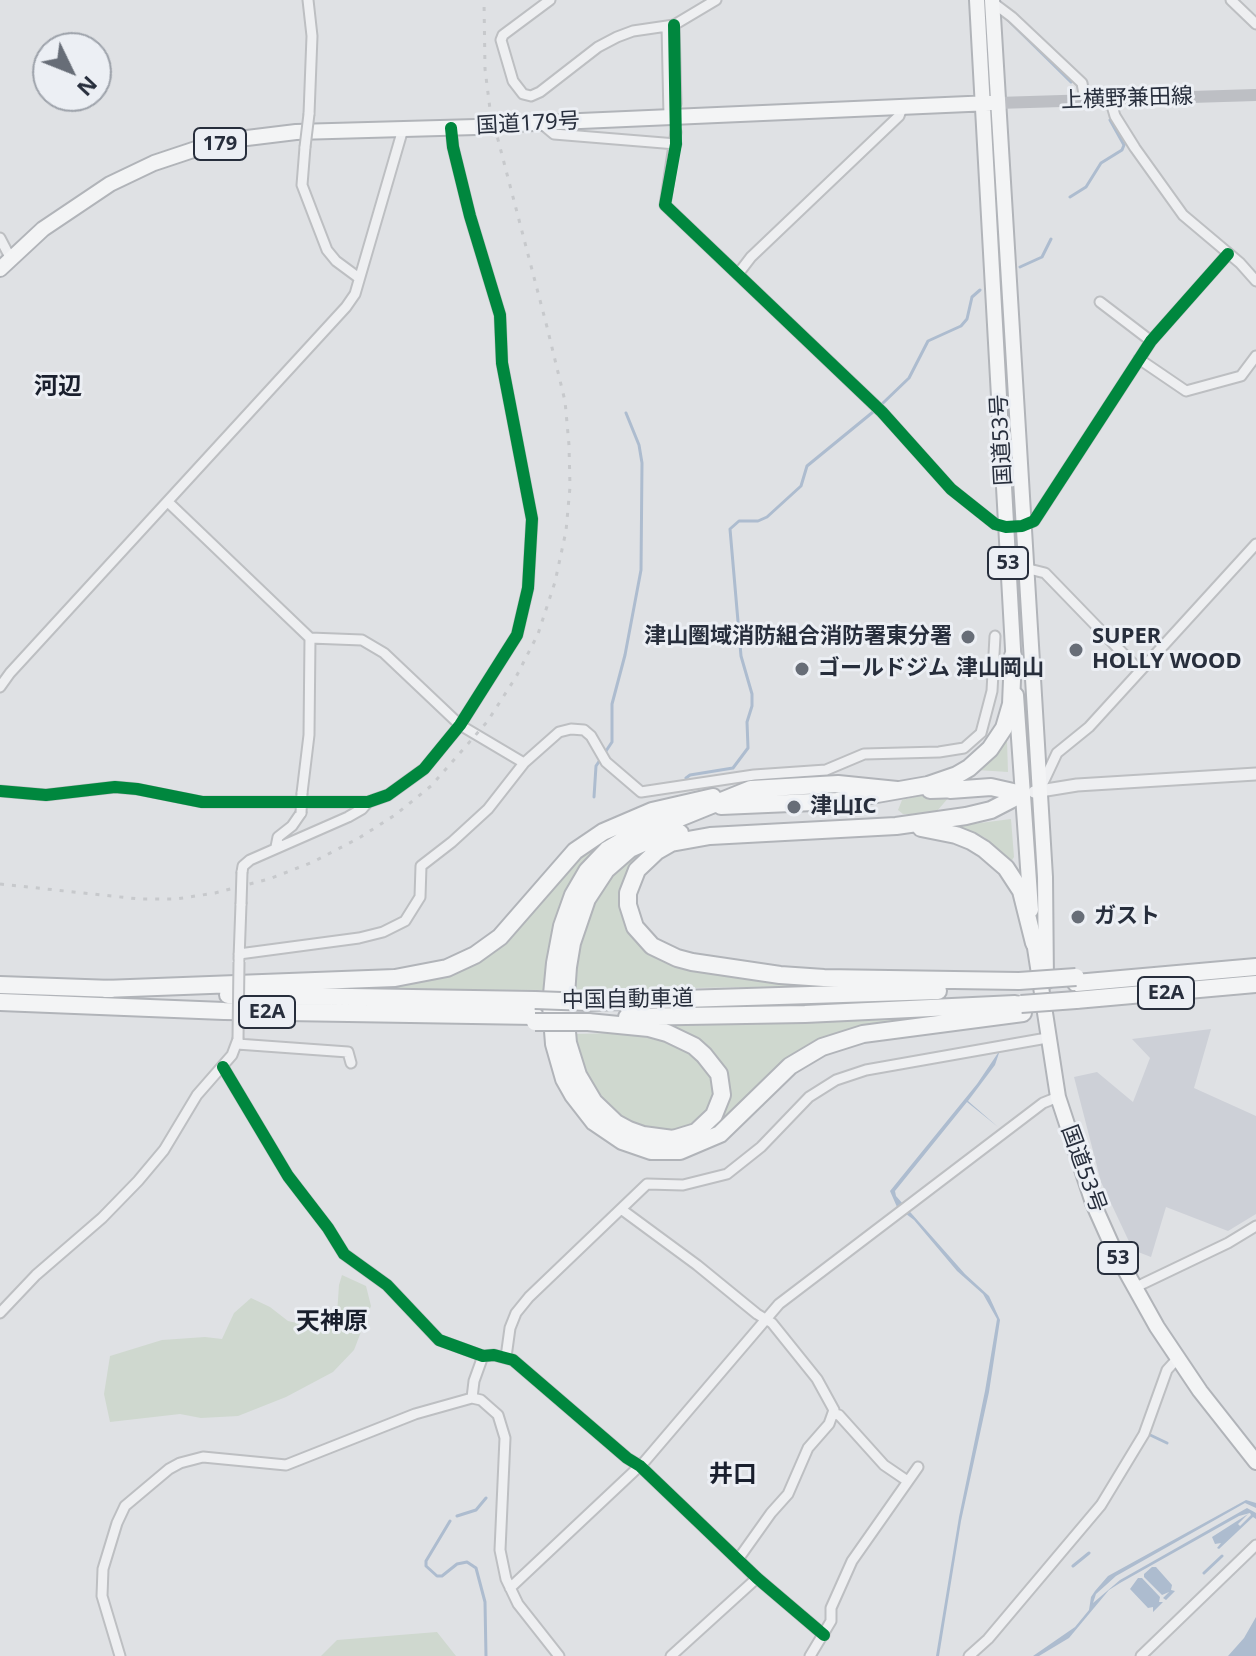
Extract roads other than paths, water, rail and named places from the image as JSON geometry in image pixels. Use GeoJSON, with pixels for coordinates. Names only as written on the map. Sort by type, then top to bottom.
{"type":"FeatureCollection","features":[{"type":"Feature","properties":{"kind":"highway","name":"国道53号"},"geometry":{"type":"LineString","coordinates":[[992,1],[990,103],[994,278],[1014,527],[1013,656],[1047,942],[1046,1030]]}},
{"type":"Feature","properties":{"kind":"highway","name":"国道179号"},"geometry":{"type":"LineString","coordinates":[[5,264],[70,209],[110,184],[154,163],[202,147],[247,138],[296,132],[542,124],[673,111],[990,103]]}},
{"type":"Feature","properties":{"kind":"highway","name":"国道53号"},"geometry":{"type":"LineString","coordinates":[[1014,527],[1025,568],[1034,943],[1058,1097],[1093,1203],[1134,1288],[1177,1359],[1256,1462]]}},
{"type":"Feature","properties":{"kind":"highway"},"geometry":{"type":"LineString","coordinates":[[841,813],[897,790],[928,785],[957,775],[990,749],[1008,718],[1013,656]]}},
{"type":"Feature","properties":{"kind":"highway"},"geometry":{"type":"LineString","coordinates":[[588,1014],[667,1033],[694,1046],[719,1074],[722,1095],[714,1115],[696,1132],[673,1139],[629,1130],[616,1123],[594,1102],[578,1075],[568,1043],[565,1009],[572,943],[587,899],[606,870],[673,820],[751,789],[838,784],[897,790]]}},
{"type":"Feature","properties":{"kind":"highway"},"geometry":{"type":"LineString","coordinates":[[841,813],[890,797],[961,789],[991,787],[1030,793]]}},
{"type":"Feature","properties":{"kind":"highway"},"geometry":{"type":"LineString","coordinates":[[751,789],[713,806],[631,834],[597,859],[573,895],[556,953],[551,1005],[554,1044],[568,1087],[583,1109],[601,1127],[622,1141],[651,1151],[666,1152],[693,1147],[731,1126],[790,1066],[814,1051],[840,1040],[1021,996]]}},
{"type":"Feature","properties":{"kind":"highway"},"geometry":{"type":"LineString","coordinates":[[713,806],[751,798],[961,789]]}},
{"type":"Feature","properties":{"kind":"highway"},"geometry":{"type":"LineString","coordinates":[[1021,996],[892,981],[780,975],[692,962],[663,953],[642,937],[629,916],[628,893],[637,870],[657,851],[671,843],[710,836],[896,826],[991,810],[1030,793]]}},
{"type":"Feature","properties":{"kind":"highway"},"geometry":{"type":"LineString","coordinates":[[713,806],[753,820]]}},
{"type":"Feature","properties":{"kind":"highway"},"geometry":{"type":"LineString","coordinates":[[104,989],[395,978],[447,968],[475,955],[500,937],[562,865],[588,841],[637,816],[673,820],[753,820],[841,813],[942,819]]}},
{"type":"Feature","properties":{"kind":"highway"},"geometry":{"type":"LineString","coordinates":[[841,813],[896,826],[956,835],[984,849],[995,857],[1021,891],[1034,943]]}},
{"type":"Feature","properties":{"kind":"highway"},"geometry":{"type":"LineString","coordinates":[[673,820],[710,836],[753,820]]}},
{"type":"Feature","properties":{"kind":"highway","name":"中国自動車道"},"geometry":{"type":"LineString","coordinates":[[1021,996],[1076,1003],[1206,981],[1256,967]]}},
{"type":"Feature","properties":{"kind":"highway","name":"中国自動車道"},"geometry":{"type":"LineString","coordinates":[[0,1002],[363,1014],[805,1014],[1021,996],[1076,980],[1256,984]]}},
{"type":"Feature","properties":{"kind":"highway","name":"中国自動車道"},"geometry":{"type":"LineString","coordinates":[[0,985],[224,994],[535,1013]]}},
{"type":"Feature","properties":{"kind":"main road","name":"上横野兼田線"},"geometry":{"type":"LineString","coordinates":[[990,103],[1256,95]]}},
{"type":"Feature","properties":{"kind":"street"},"geometry":{"type":"LineString","coordinates":[[308,0],[312,36],[302,185],[327,250],[359,278]]}},
{"type":"Feature","properties":{"kind":"street"},"geometry":{"type":"LineString","coordinates":[[550,0],[503,35],[501,40],[513,81],[523,94],[531,96],[598,47],[617,37],[670,25],[716,0]]}},
{"type":"Feature","properties":{"kind":"street"},"geometry":{"type":"LineString","coordinates":[[1231,0],[1256,24]]}},
{"type":"Feature","properties":{"kind":"street"},"geometry":{"type":"LineString","coordinates":[[992,1],[1082,83],[1085,100]]}},
{"type":"Feature","properties":{"kind":"street"},"geometry":{"type":"LineString","coordinates":[[670,25],[673,111]]}},
{"type":"Feature","properties":{"kind":"street"},"geometry":{"type":"LineString","coordinates":[[1110,99],[1115,116],[1135,148],[1183,215],[1256,281]]}},
{"type":"Feature","properties":{"kind":"street"},"geometry":{"type":"LineString","coordinates":[[738,274],[751,257],[899,116],[903,105]]}},
{"type":"Feature","properties":{"kind":"street"},"geometry":{"type":"LineString","coordinates":[[542,124],[554,134],[676,144]]}},
{"type":"Feature","properties":{"kind":"street"},"geometry":{"type":"LineString","coordinates":[[0,791],[46,795],[115,787],[215,803],[368,802],[388,795],[424,769],[460,725],[517,635],[528,588],[532,519],[502,363],[500,315],[470,216],[451,128]]}},
{"type":"Feature","properties":{"kind":"street"},"geometry":{"type":"LineString","coordinates":[[0,687],[346,307],[355,294],[403,129]]}},
{"type":"Feature","properties":{"kind":"street"},"geometry":{"type":"LineString","coordinates":[[676,132],[665,205],[882,412],[951,489],[995,524],[1014,527],[1034,521],[1151,341],[1228,254]]}},
{"type":"Feature","properties":{"kind":"street"},"geometry":{"type":"LineString","coordinates":[[0,238],[5,264]]}},
{"type":"Feature","properties":{"kind":"street"},"geometry":{"type":"LineString","coordinates":[[1100,302],[1151,341]]}},
{"type":"Feature","properties":{"kind":"street"},"geometry":{"type":"LineString","coordinates":[[1139,359],[1186,391],[1241,376],[1256,356]]}},
{"type":"Feature","properties":{"kind":"street"},"geometry":{"type":"LineString","coordinates":[[168,502],[310,638],[362,640],[384,653],[460,725],[524,763]]}},
{"type":"Feature","properties":{"kind":"street"},"geometry":{"type":"LineString","coordinates":[[1030,793],[1057,753],[1089,727],[1256,544]]}},
{"type":"Feature","properties":{"kind":"street"},"geometry":{"type":"LineString","coordinates":[[1025,568],[1045,573],[1140,671]]}},
{"type":"Feature","properties":{"kind":"street"},"geometry":{"type":"LineString","coordinates":[[239,958],[359,938],[383,932],[405,921],[420,897],[421,866],[488,809],[524,763],[559,732],[584,730],[606,762],[641,792],[754,775],[826,770],[864,754],[964,748],[981,733],[989,705],[995,636]]}},
{"type":"Feature","properties":{"kind":"street"},"geometry":{"type":"LineString","coordinates":[[276,847],[278,837],[292,826],[301,813],[309,735],[310,638]]}},
{"type":"Feature","properties":{"kind":"street"},"geometry":{"type":"LineString","coordinates":[[1030,793],[1077,785],[1256,774]]}},
{"type":"Feature","properties":{"kind":"street"},"geometry":{"type":"LineString","coordinates":[[0,1313],[36,1275],[102,1218],[138,1181],[169,1143],[197,1095],[223,1067],[238,1042],[243,866],[276,847],[348,817],[368,802]]}},
{"type":"Feature","properties":{"kind":"street"},"geometry":{"type":"LineString","coordinates":[[506,1357],[510,1328],[516,1313],[529,1297],[647,1184],[683,1185],[727,1174],[761,1147],[809,1097],[836,1080],[866,1070],[1046,1030]]}},
{"type":"Feature","properties":{"kind":"street"},"geometry":{"type":"LineString","coordinates":[[238,1042],[348,1052],[351,1063]]}},
{"type":"Feature","properties":{"kind":"street"},"geometry":{"type":"LineString","coordinates":[[223,1067],[288,1176],[344,1254],[387,1285],[439,1340],[483,1356],[513,1360],[640,1466],[757,1578],[824,1635]]}},
{"type":"Feature","properties":{"kind":"street"},"geometry":{"type":"LineString","coordinates":[[510,1588],[640,1466],[779,1304],[1043,1103],[1058,1097]]}},
{"type":"Feature","properties":{"kind":"street"},"geometry":{"type":"LineString","coordinates":[[621,1209],[765,1319],[817,1379],[834,1414],[839,1415],[878,1459],[906,1480]]}},
{"type":"Feature","properties":{"kind":"street"},"geometry":{"type":"LineString","coordinates":[[1134,1288],[1228,1243],[1256,1226]]}},
{"type":"Feature","properties":{"kind":"street"},"geometry":{"type":"LineString","coordinates":[[472,1398],[483,1356]]}},
{"type":"Feature","properties":{"kind":"street"},"geometry":{"type":"LineString","coordinates":[[969,1656],[988,1639],[1101,1505],[1144,1434],[1167,1370],[1177,1359]]}},
{"type":"Feature","properties":{"kind":"street"},"geometry":{"type":"LineString","coordinates":[[120,1656],[102,1596],[103,1569],[125,1506],[169,1469],[203,1457],[286,1465],[415,1414],[472,1398],[490,1406],[503,1426],[506,1460],[500,1550],[510,1588],[518,1604],[559,1656]]}},
{"type":"Feature","properties":{"kind":"street"},"geometry":{"type":"LineString","coordinates":[[739,1558],[788,1494],[808,1448],[834,1414]]}},
{"type":"Feature","properties":{"kind":"street"},"geometry":{"type":"LineString","coordinates":[[814,1655],[831,1621],[831,1608],[852,1561],[918,1467]]}},
{"type":"Feature","properties":{"kind":"street"},"geometry":{"type":"LineString","coordinates":[[1141,1656],[1256,1545]]}},
{"type":"Feature","properties":{"kind":"street"},"geometry":{"type":"LineString","coordinates":[[671,1656],[757,1578]]}},
{"type":"Feature","properties":{"kind":"water"},"geometry":{"type":"Polygon","coordinates":[[[1000,1050],[995,1065],[968,1101],[998,1127],[967,1102],[895,1191],[896,1196],[965,1274],[989,1296],[1000,1320],[989,1392],[961,1521],[939,1656],[936,1656],[997,1319],[983,1294],[957,1271],[914,1220],[897,1207],[890,1191],[977,1084],[1000,1050]]]}},
{"type":"Feature","properties":{"kind":"water"},"geometry":{"type":"Polygon","coordinates":[[[1246,1500],[1256,1503],[1256,1508],[1245,1503],[1116,1576],[1096,1594],[1093,1603],[1120,1580],[1247,1508],[1256,1513],[1256,1519],[1253,1517],[1219,1549],[1221,1543],[1215,1544],[1212,1537],[1248,1514],[1238,1524],[1240,1526],[1250,1513],[1239,1516],[1109,1590],[1069,1638],[1039,1656],[1033,1656],[1075,1627],[1089,1610],[1091,1597],[1108,1576],[1246,1500]]]}},
{"type":"Feature","properties":{"kind":"water"},"geometry":{"type":"Polygon","coordinates":[[[1152,1567],[1156,1567],[1172,1585],[1171,1590],[1175,1591],[1166,1600],[1163,1598],[1169,1592],[1162,1595],[1144,1577],[1152,1567]]]}},
{"type":"Feature","properties":{"kind":"water"},"geometry":{"type":"Polygon","coordinates":[[[1138,1578],[1142,1578],[1160,1597],[1159,1602],[1163,1602],[1153,1612],[1153,1607],[1148,1608],[1130,1589],[1138,1578]]]}},
{"type":"Feature","properties":{"kind":"water"},"geometry":{"type":"Polygon","coordinates":[[[1256,1617],[1256,1656],[1228,1656],[1244,1638],[1256,1617]]]}},
{"type":"Feature","properties":{"kind":"waterway"},"geometry":{"type":"LineString","coordinates":[[1007,19],[1071,82]]}},
{"type":"Feature","properties":{"kind":"waterway"},"geometry":{"type":"LineString","coordinates":[[1070,197],[1086,187],[1101,163],[1122,150],[1124,145],[1110,120]]}},
{"type":"Feature","properties":{"kind":"waterway"},"geometry":{"type":"LineString","coordinates":[[1020,267],[1042,257],[1051,239]]}},
{"type":"Feature","properties":{"kind":"waterway"},"geometry":{"type":"LineString","coordinates":[[883,403],[909,378],[928,341],[961,326],[967,319],[972,297],[980,290]]}},
{"type":"Feature","properties":{"kind":"waterway"},"geometry":{"type":"LineString","coordinates":[[686,778],[733,768],[748,748],[747,722],[752,694],[741,656],[730,529],[739,521],[758,521],[767,517],[801,486],[807,466],[873,412]]}},
{"type":"Feature","properties":{"kind":"waterway"},"geometry":{"type":"LineString","coordinates":[[594,797],[596,766],[612,742],[612,704],[641,570],[642,463],[639,445],[626,413]]}},
{"type":"Feature","properties":{"kind":"waterway"},"geometry":{"type":"LineString","coordinates":[[1146,1433],[1167,1443]]}},
{"type":"Feature","properties":{"kind":"waterway"},"geometry":{"type":"LineString","coordinates":[[457,1516],[476,1510],[486,1498]]}},
{"type":"Feature","properties":{"kind":"waterway"},"geometry":{"type":"LineString","coordinates":[[450,1521],[426,1566],[437,1576],[442,1576],[457,1564],[467,1562],[476,1568],[485,1602],[486,1656]]}},
{"type":"Feature","properties":{"kind":"waterway"},"geometry":{"type":"LineString","coordinates":[[1073,1566],[1089,1553]]}},
{"type":"Feature","properties":{"kind":"waterway"},"geometry":{"type":"LineString","coordinates":[[1204,1573],[1222,1556]]}},
{"type":"Feature","properties":{"kind":"railway"},"geometry":{"type":"LineString","coordinates":[[0,884],[139,899],[176,899],[269,879],[313,862],[395,815],[431,786],[487,722],[516,677],[538,634],[555,582],[566,531],[570,487],[569,445],[565,401],[490,109],[485,69],[484,0]]}},
{"type":"Feature","properties":{"kind":"place","name":"津山圏域消防組合消防署東分署"},"geometry":{"type":"Point","coordinates":[968,637]}},
{"type":"Feature","properties":{"kind":"place","name":"SUPER HOLLY WOOD"},"geometry":{"type":"Point","coordinates":[1076,650]}},
{"type":"Feature","properties":{"kind":"place","name":"ゴールドジム 津山岡山"},"geometry":{"type":"Point","coordinates":[802,669]}},
{"type":"Feature","properties":{"kind":"place","name":"津山IC"},"geometry":{"type":"Point","coordinates":[794,807]}},
{"type":"Feature","properties":{"kind":"place","name":"ガスト"},"geometry":{"type":"Point","coordinates":[1078,917]}},
{"type":"Feature","properties":{"kind":"district","name":"河辺"},"geometry":{"type":"Point","coordinates":[58,387]}},
{"type":"Feature","properties":{"kind":"district","name":"天神原"},"geometry":{"type":"Point","coordinates":[332,1322]}},
{"type":"Feature","properties":{"kind":"district","name":"井口"},"geometry":{"type":"Point","coordinates":[733,1475]}}]}
